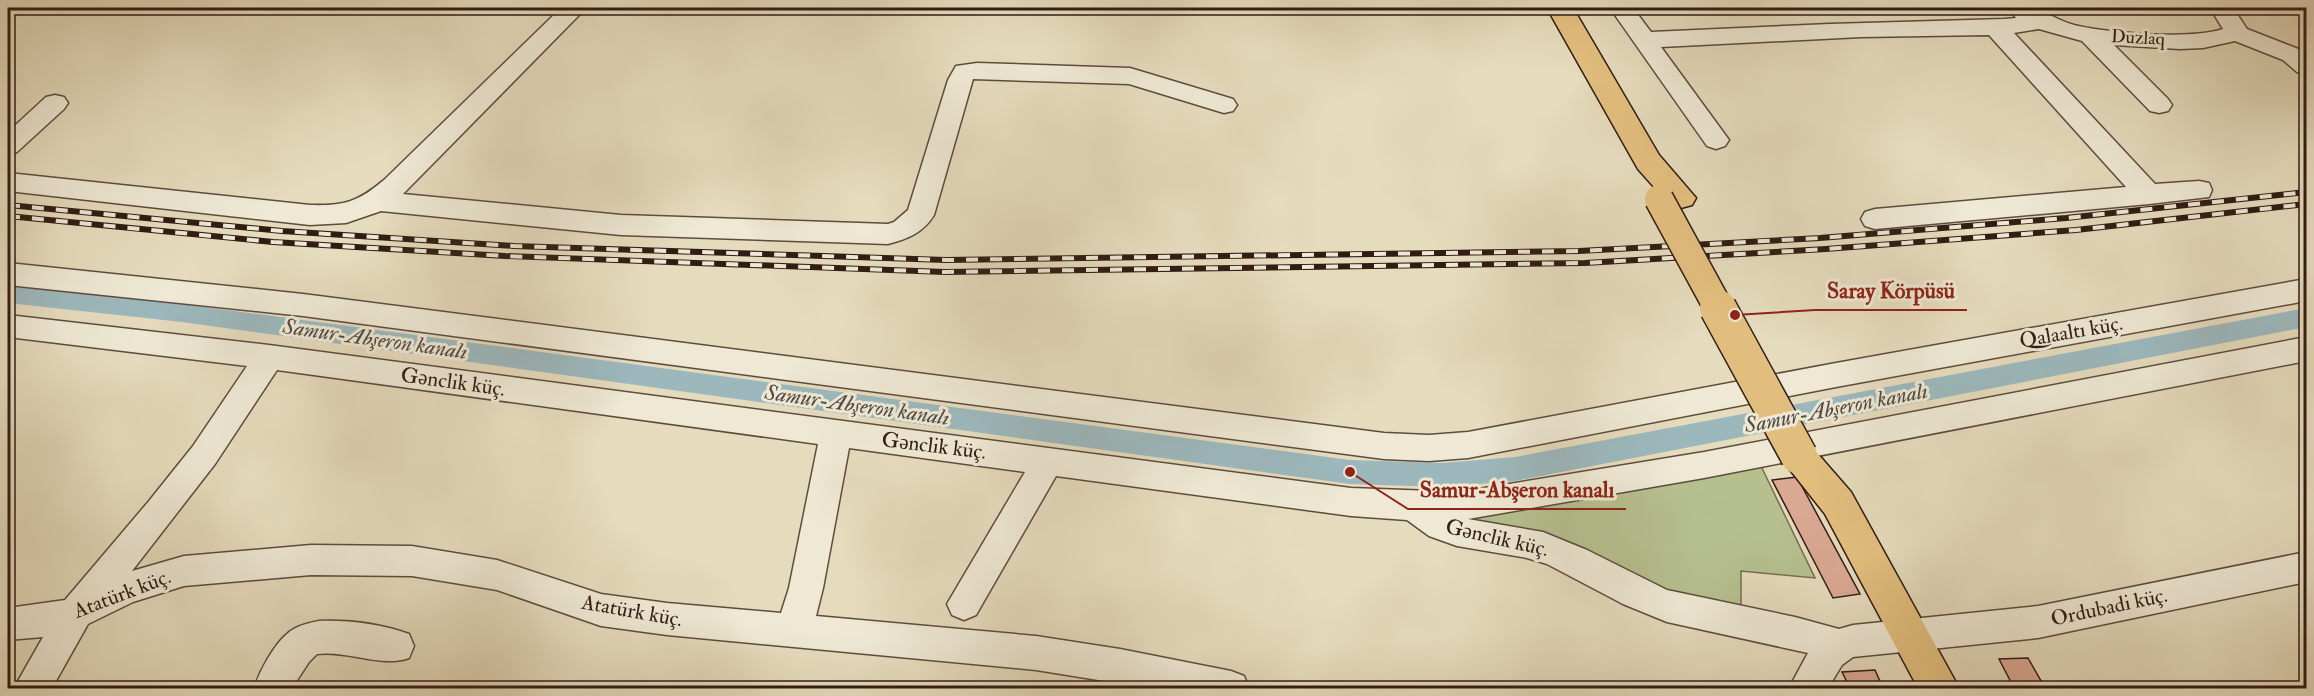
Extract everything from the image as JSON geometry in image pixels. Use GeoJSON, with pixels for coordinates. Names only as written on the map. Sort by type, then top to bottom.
{"type":"FeatureCollection","features":[{"type":"Feature","properties":{"kind":"main road"},"geometry":{"type":"LineString","coordinates":[[1560,8],[1670,199],[1939,688]]}},
{"type":"Feature","properties":{"kind":"street"},"geometry":{"type":"LineString","coordinates":[[8,182],[310,215],[339,216],[360,212],[379,201],[574,8]]}},
{"type":"Feature","properties":{"kind":"street"},"geometry":{"type":"LineString","coordinates":[[1623,8],[1716,140]]}},
{"type":"Feature","properties":{"kind":"street","name":"Duzlaq"},"geometry":{"type":"LineString","coordinates":[[2015,8],[2069,31],[2090,34],[2187,40],[2228,38],[2235,33]]}},
{"type":"Feature","properties":{"kind":"street"},"geometry":{"type":"LineString","coordinates":[[2222,8],[2235,28],[2235,33],[2277,48],[2307,66]]}},
{"type":"Feature","properties":{"kind":"street"},"geometry":{"type":"LineString","coordinates":[[1644,40],[1867,30],[2018,27],[2042,21]]}},
{"type":"Feature","properties":{"kind":"street"},"geometry":{"type":"LineString","coordinates":[[1996,28],[2149,195]]}},
{"type":"Feature","properties":{"kind":"street"},"geometry":{"type":"LineString","coordinates":[[2090,34],[2159,105]]}},
{"type":"Feature","properties":{"kind":"street"},"geometry":{"type":"LineString","coordinates":[[379,201],[621,225],[888,234],[903,230],[920,215],[960,80],[965,72],[1130,76],[1224,105]]}},
{"type":"Feature","properties":{"kind":"street"},"geometry":{"type":"LineString","coordinates":[[8,146],[55,103]]}},
{"type":"Feature","properties":{"kind":"street"},"geometry":{"type":"LineString","coordinates":[[1875,219],[2199,190]]}},
{"type":"Feature","properties":{"kind":"street","name":"Qalaaltı küç."},"geometry":{"type":"LineString","coordinates":[[8,274],[303,305],[1384,446],[1429,448],[1468,445],[1836,375],[2307,290]]}},
{"type":"Feature","properties":{"kind":"street","name":"Gənclik küç."},"geometry":{"type":"LineString","coordinates":[[8,326],[269,357],[1351,502],[1415,506],[1424,518],[1442,527],[1541,546],[1576,560],[1630,590],[1666,606],[1805,634],[1837,645]]}},
{"type":"Feature","properties":{"kind":"street"},"geometry":{"type":"LineString","coordinates":[[1415,506],[1460,506],[1704,465],[2307,349]]}},
{"type":"Feature","properties":{"kind":"street"},"geometry":{"type":"LineString","coordinates":[[32,688],[76,613],[161,511],[204,455],[269,357]]}},
{"type":"Feature","properties":{"kind":"street"},"geometry":{"type":"LineString","coordinates":[[794,630],[806,588],[836,434]]}},
{"type":"Feature","properties":{"kind":"street"},"geometry":{"type":"LineString","coordinates":[[964,604],[1048,461]]}},
{"type":"Feature","properties":{"kind":"street","name":"Atatürk küç."},"geometry":{"type":"LineString","coordinates":[[8,624],[46,620],[76,613],[125,589],[184,571],[311,560],[412,561],[497,575],[602,610],[667,619],[1036,653],[1120,666],[1231,688]]}},
{"type":"Feature","properties":{"kind":"street","name":"Ordubadi küç."},"geometry":{"type":"LineString","coordinates":[[1910,636],[2038,622],[2307,567]]}},
{"type":"Feature","properties":{"kind":"street"},"geometry":{"type":"LineString","coordinates":[[272,688],[301,644],[309,639],[322,636],[396,646]]}},
{"type":"Feature","properties":{"kind":"street"},"geometry":{"type":"LineString","coordinates":[[1807,688],[1827,654],[1837,645],[1853,641],[1910,636]]}},
{"type":"Feature","properties":{"kind":"green space"},"geometry":{"type":"Polygon","coordinates":[[[1761,466],[1815,578],[1741,571],[1741,608],[1685,598],[1644,579],[1473,524],[1472,510],[1761,466]]]}},
{"type":"Feature","properties":{"kind":"building"},"geometry":{"type":"Polygon","coordinates":[[[1797,477],[1860,594],[1833,598],[1772,480],[1797,477]]]}},
{"type":"Feature","properties":{"kind":"building"},"geometry":{"type":"Polygon","coordinates":[[[2028,658],[2045,688],[2014,688],[1999,659],[2028,658]]]}},
{"type":"Feature","properties":{"kind":"building"},"geometry":{"type":"Polygon","coordinates":[[[1875,670],[1883,688],[1850,688],[1842,672],[1875,670]]]}},
{"type":"Feature","properties":{"kind":"waterway","name":"Samur-Abşeron kanalı"},"geometry":{"type":"LineString","coordinates":[[8,294],[182,313],[1350,472],[1442,475],[1515,469],[2306,318]]}},
{"type":"Feature","properties":{"kind":"railway"},"geometry":{"type":"LineString","coordinates":[[8,205],[282,231],[514,246],[946,260],[1579,251],[1820,238],[2066,218],[2306,192]]}},
{"type":"Feature","properties":{"kind":"railway"},"geometry":{"type":"LineString","coordinates":[[8,216],[273,242],[505,256],[945,272],[1585,263],[1826,249],[2076,230],[2306,204]]}},
{"type":"Feature","properties":{"kind":"place","name":"Saray Körpüsü"},"geometry":{"type":"Point","coordinates":[1735,315]}},
{"type":"Feature","properties":{"kind":"place","name":"Samur-Abşeron kanalı"},"geometry":{"type":"Point","coordinates":[1350,472]}}]}
